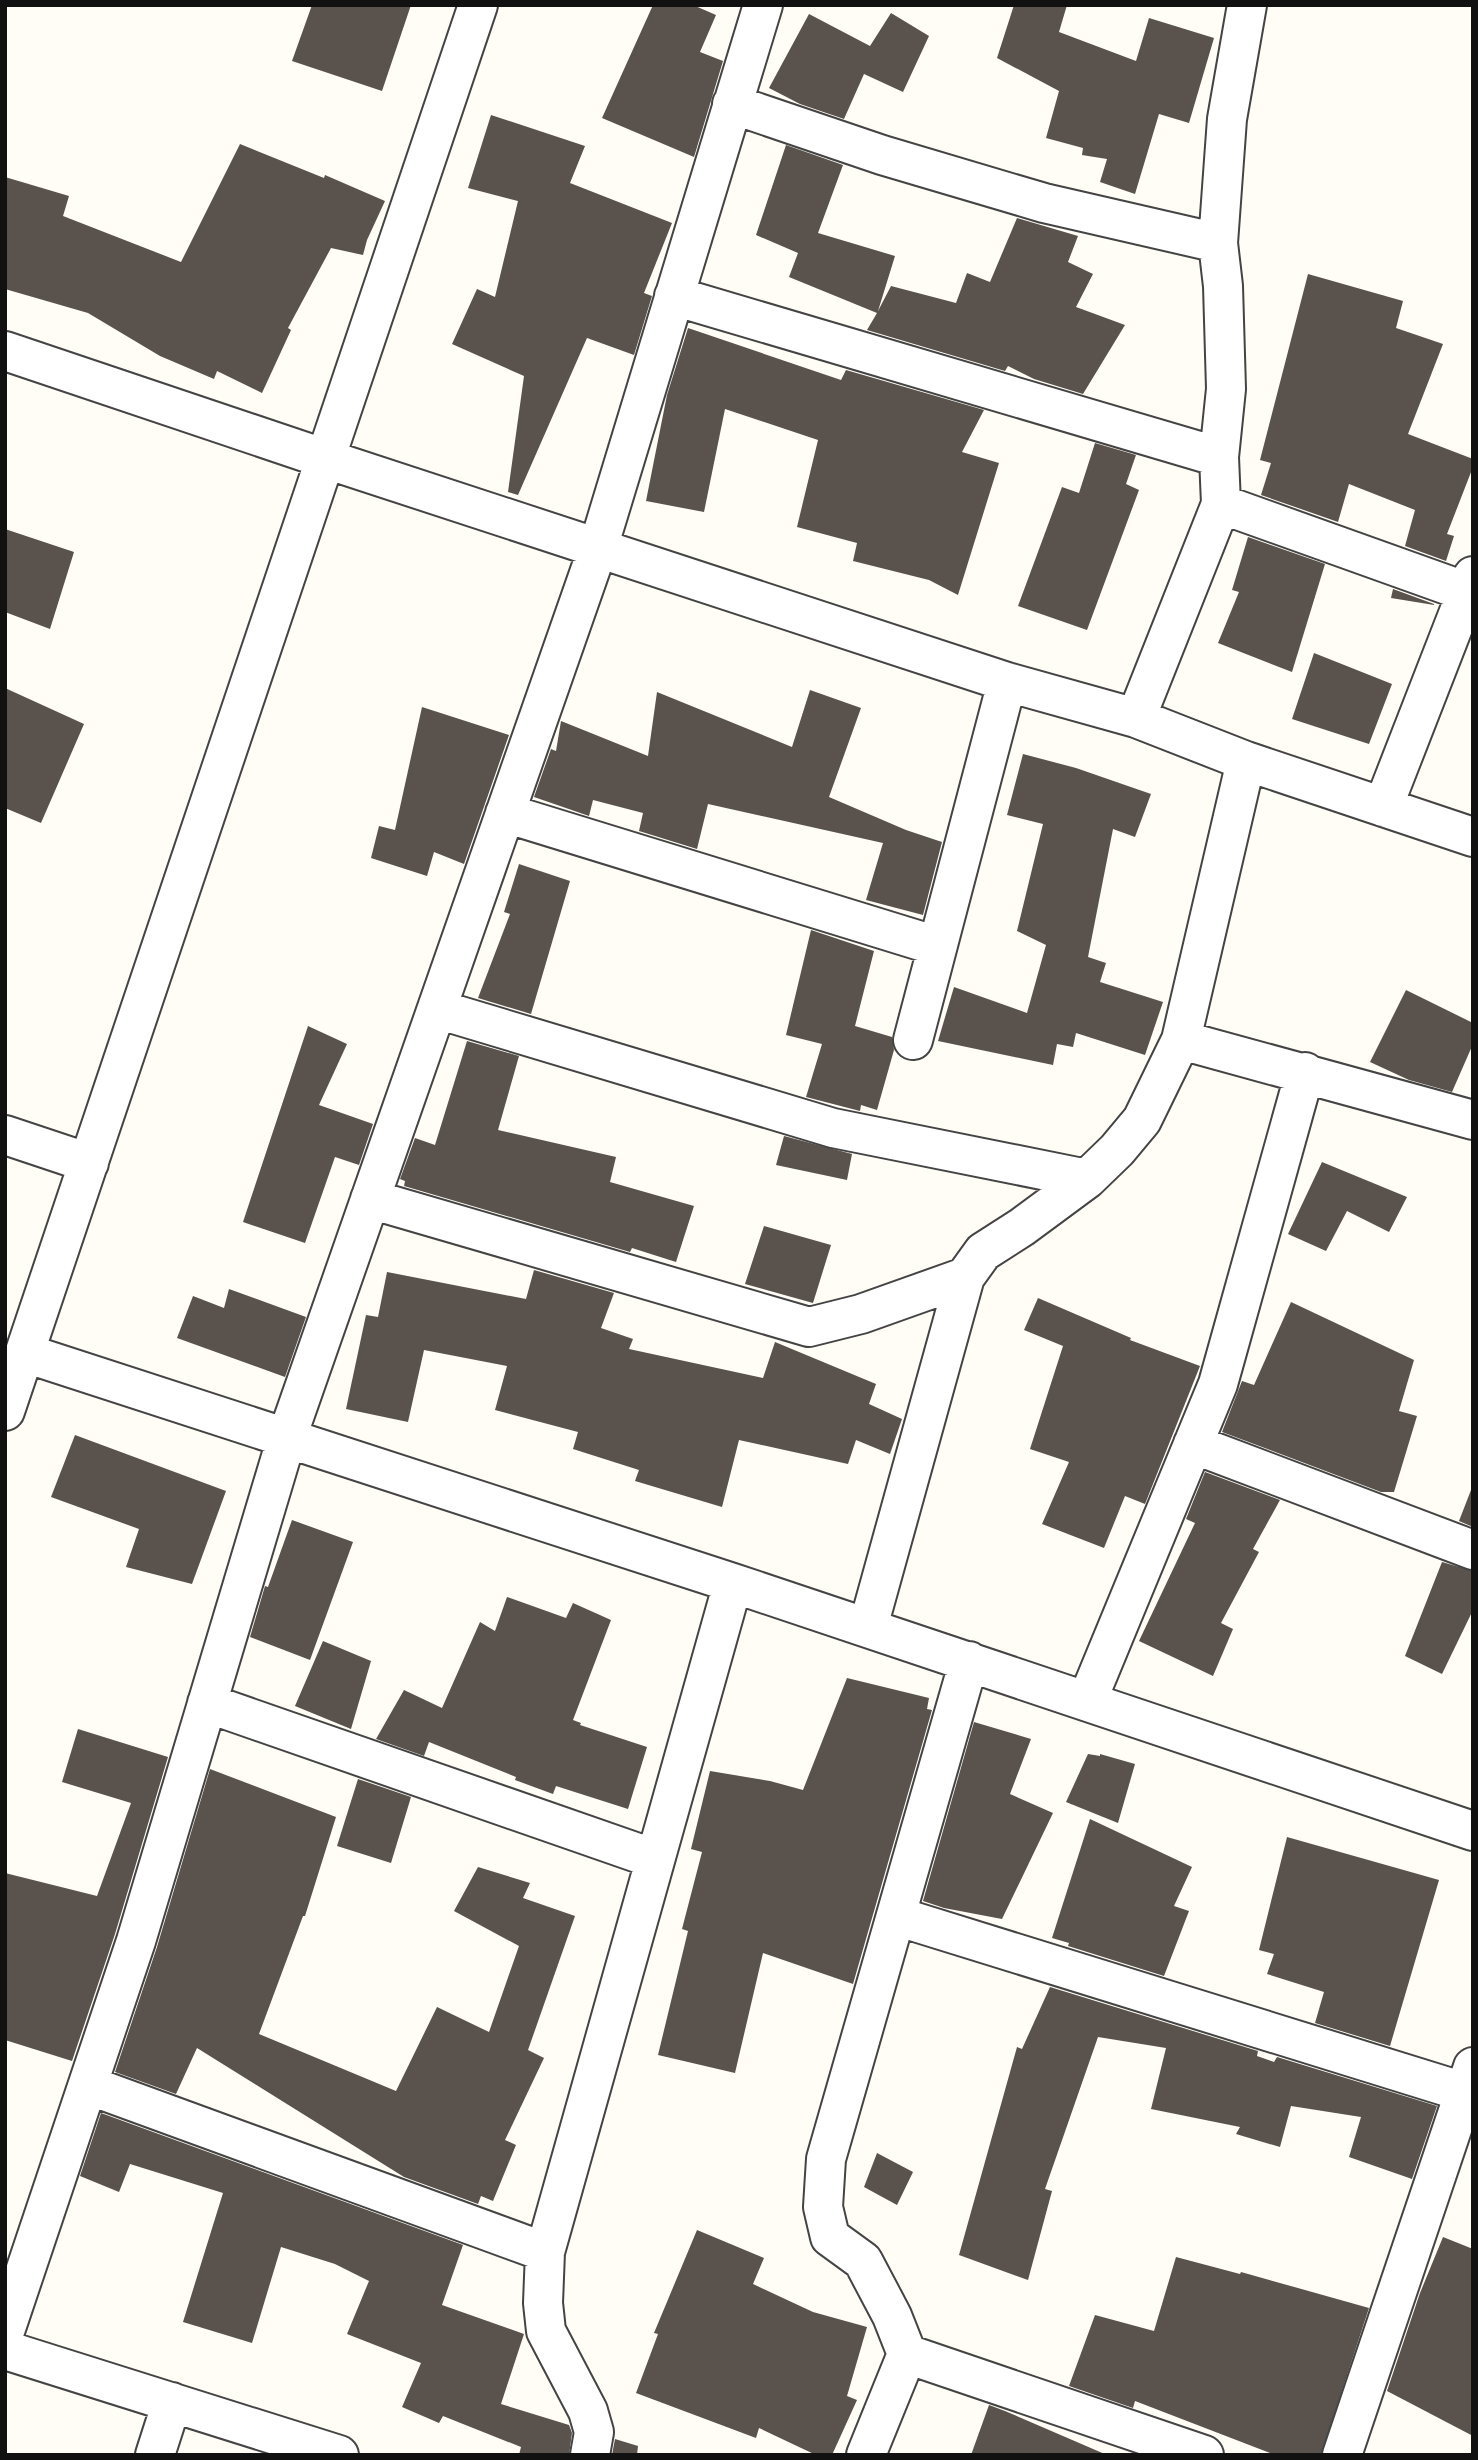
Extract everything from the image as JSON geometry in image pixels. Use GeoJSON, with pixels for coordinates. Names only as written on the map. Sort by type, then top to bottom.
{"type":"FeatureCollection","features":[{"type":"Feature","properties":{"kind":"street"},"geometry":{"type":"LineString","coordinates":[[5,1411],[478,5]]}},
{"type":"Feature","properties":{"kind":"street"},"geometry":{"type":"LineString","coordinates":[[5,2331],[136,1941],[287,1437],[598,548],[763,5]]}},
{"type":"Feature","properties":{"kind":"street"},"geometry":{"type":"LineString","coordinates":[[1136,718],[1221,504],[1219,457],[1226,389],[1223,286],[1218,243],[1227,119],[1247,5]]}},
{"type":"Feature","properties":{"kind":"street"},"geometry":{"type":"LineString","coordinates":[[732,104],[882,155],[1044,204],[1218,243]]}},
{"type":"Feature","properties":{"kind":"street"},"geometry":{"type":"LineString","coordinates":[[674,296],[1219,457]]}},
{"type":"Feature","properties":{"kind":"street"},"geometry":{"type":"LineString","coordinates":[[5,351],[1007,682],[1136,718],[1246,761],[1473,837]]}},
{"type":"Feature","properties":{"kind":"street"},"geometry":{"type":"LineString","coordinates":[[1221,504],[1470,584],[1383,807]]}},
{"type":"Feature","properties":{"kind":"street"},"geometry":{"type":"LineString","coordinates":[[913,1040],[1007,682]]}},
{"type":"Feature","properties":{"kind":"street"},"geometry":{"type":"LineString","coordinates":[[868,1627],[965,1277],[984,1252],[1087,1179],[1117,1150],[1142,1120],[1181,1040],[1246,761]]}},
{"type":"Feature","properties":{"kind":"street"},"geometry":{"type":"LineString","coordinates":[[505,814],[937,946]]}},
{"type":"Feature","properties":{"kind":"street"},"geometry":{"type":"LineString","coordinates":[[437,1009],[833,1128],[1087,1179]]}},
{"type":"Feature","properties":{"kind":"street"},"geometry":{"type":"LineString","coordinates":[[1181,1040],[1473,1120]]}},
{"type":"Feature","properties":{"kind":"street"},"geometry":{"type":"LineString","coordinates":[[1087,1701],[1218,1384],[1304,1072]]}},
{"type":"Feature","properties":{"kind":"street"},"geometry":{"type":"LineString","coordinates":[[5,1135],[89,1163]]}},
{"type":"Feature","properties":{"kind":"street"},"geometry":{"type":"LineString","coordinates":[[370,1199],[809,1326],[860,1314],[965,1277]]}},
{"type":"Feature","properties":{"kind":"street"},"geometry":{"type":"LineString","coordinates":[[25,1353],[868,1627],[1473,1831]]}},
{"type":"Feature","properties":{"kind":"street"},"geometry":{"type":"LineString","coordinates":[[1194,1444],[1473,1550]]}},
{"type":"Feature","properties":{"kind":"street"},"geometry":{"type":"LineString","coordinates":[[590,2455],[594,2432],[588,2411],[547,2331],[543,2303],[545,2252],[733,1583]]}},
{"type":"Feature","properties":{"kind":"street"},"geometry":{"type":"LineString","coordinates":[[866,2455],[907,2354],[892,2316],[863,2261],[830,2237],[823,2207],[826,2159],[969,1661]]}},
{"type":"Feature","properties":{"kind":"street"},"geometry":{"type":"LineString","coordinates":[[207,1703],[655,1859]]}},
{"type":"Feature","properties":{"kind":"street"},"geometry":{"type":"LineString","coordinates":[[896,1916],[1468,2080],[1342,2455]]}},
{"type":"Feature","properties":{"kind":"street"},"geometry":{"type":"LineString","coordinates":[[88,2085],[545,2252]]}},
{"type":"Feature","properties":{"kind":"street"},"geometry":{"type":"LineString","coordinates":[[5,2350],[339,2455]]}},
{"type":"Feature","properties":{"kind":"street"},"geometry":{"type":"LineString","coordinates":[[907,2354],[1204,2455]]}},
{"type":"Feature","properties":{"kind":"street"},"geometry":{"type":"LineString","coordinates":[[155,2455],[172,2402]]}},
{"type":"Feature","properties":{"kind":"building"},"geometry":{"type":"Polygon","coordinates":[[[312,5],[411,5],[382,91],[292,61],[312,5]]]}},
{"type":"Feature","properties":{"kind":"building"},"geometry":{"type":"Polygon","coordinates":[[[653,5],[693,5],[716,15],[700,52],[723,61],[694,157],[602,118],[653,5]]]}},
{"type":"Feature","properties":{"kind":"building"},"geometry":{"type":"Polygon","coordinates":[[[1014,5],[1067,5],[1059,32],[1136,61],[1149,18],[1214,38],[1189,123],[1159,114],[1135,194],[1100,182],[1107,159],[1082,155],[1083,148],[1046,138],[1059,91],[997,58],[1014,5]]]}},
{"type":"Feature","properties":{"kind":"building"},"geometry":{"type":"Polygon","coordinates":[[[891,13],[929,36],[903,92],[864,74],[844,119],[800,104],[769,88],[809,14],[870,46],[891,13]]]}},
{"type":"Feature","properties":{"kind":"building"},"geometry":{"type":"Polygon","coordinates":[[[491,115],[585,146],[570,183],[672,223],[644,293],[652,296],[634,355],[587,338],[518,495],[508,492],[524,376],[452,344],[477,289],[495,297],[518,201],[468,188],[491,115]]]}},
{"type":"Feature","properties":{"kind":"building"},"geometry":{"type":"Polygon","coordinates":[[[240,144],[324,178],[325,175],[385,201],[363,255],[331,248],[288,328],[291,330],[262,393],[217,371],[214,379],[160,356],[88,313],[5,289],[5,177],[69,196],[63,216],[181,262],[240,144]]]}},
{"type":"Feature","properties":{"kind":"building"},"geometry":{"type":"Polygon","coordinates":[[[786,145],[843,165],[818,233],[895,256],[878,311],[891,286],[956,303],[967,273],[990,282],[1017,218],[1078,236],[1068,262],[1093,274],[1076,307],[1125,325],[1083,394],[1034,379],[1008,366],[1005,371],[867,330],[877,313],[789,277],[798,253],[756,235],[786,145]]]}},
{"type":"Feature","properties":{"kind":"building"},"geometry":{"type":"Polygon","coordinates":[[[1308,274],[1403,301],[1396,328],[1443,344],[1408,434],[1473,459],[1473,467],[1447,534],[1454,536],[1446,561],[1405,546],[1415,510],[1349,484],[1338,522],[1261,495],[1271,463],[1260,460],[1308,274]]]}},
{"type":"Feature","properties":{"kind":"building"},"geometry":{"type":"Polygon","coordinates":[[[688,328],[841,380],[846,370],[984,410],[962,452],[999,463],[958,595],[929,580],[853,561],[857,543],[797,527],[818,440],[725,409],[704,512],[646,501],[667,395],[688,328]]]}},
{"type":"Feature","properties":{"kind":"building"},"geometry":{"type":"Polygon","coordinates":[[[1095,443],[1136,455],[1126,484],[1139,490],[1087,630],[1018,606],[1062,487],[1079,493],[1095,443]]]}},
{"type":"Feature","properties":{"kind":"building"},"geometry":{"type":"Polygon","coordinates":[[[5,529],[74,552],[50,629],[5,612],[5,529]]]}},
{"type":"Feature","properties":{"kind":"building"},"geometry":{"type":"Polygon","coordinates":[[[1248,537],[1325,564],[1292,672],[1218,643],[1239,592],[1232,590],[1248,537]]]}},
{"type":"Feature","properties":{"kind":"building"},"geometry":{"type":"Polygon","coordinates":[[[1393,589],[1434,604],[1434,605],[1391,598],[1393,589]]]}},
{"type":"Feature","properties":{"kind":"building"},"geometry":{"type":"Polygon","coordinates":[[[1314,653],[1392,684],[1369,744],[1292,719],[1314,653]]]}},
{"type":"Feature","properties":{"kind":"building"},"geometry":{"type":"Polygon","coordinates":[[[5,688],[84,724],[41,823],[5,808],[5,688]]]}},
{"type":"Feature","properties":{"kind":"building"},"geometry":{"type":"Polygon","coordinates":[[[810,690],[861,708],[829,797],[906,830],[942,842],[923,915],[866,900],[883,843],[708,804],[697,849],[639,831],[643,813],[593,800],[589,816],[534,797],[551,749],[556,751],[561,721],[648,756],[657,692],[792,747],[810,690]]]}},
{"type":"Feature","properties":{"kind":"building"},"geometry":{"type":"Polygon","coordinates":[[[422,707],[509,735],[464,864],[434,852],[427,876],[371,858],[379,826],[395,830],[422,707]]]}},
{"type":"Feature","properties":{"kind":"building"},"geometry":{"type":"Polygon","coordinates":[[[1023,754],[1076,768],[1151,794],[1135,837],[1113,829],[1088,957],[1106,963],[1100,982],[1163,1002],[1145,1055],[1076,1033],[1073,1047],[1057,1044],[1053,1065],[938,1041],[954,987],[1027,1013],[1046,945],[1017,931],[1043,824],[1007,815],[1023,754]]]}},
{"type":"Feature","properties":{"kind":"building"},"geometry":{"type":"Polygon","coordinates":[[[519,864],[570,881],[531,1014],[478,998],[510,914],[504,912],[519,864]]]}},
{"type":"Feature","properties":{"kind":"building"},"geometry":{"type":"Polygon","coordinates":[[[811,930],[874,951],[855,1026],[892,1037],[894,1050],[877,1110],[861,1105],[860,1111],[806,1097],[822,1044],[786,1035],[811,930]]]}},
{"type":"Feature","properties":{"kind":"building"},"geometry":{"type":"Polygon","coordinates":[[[1406,990],[1473,1023],[1473,1044],[1452,1092],[1409,1080],[1370,1062],[1406,990]]]}},
{"type":"Feature","properties":{"kind":"building"},"geometry":{"type":"Polygon","coordinates":[[[308,1026],[347,1044],[319,1105],[373,1124],[359,1165],[335,1157],[305,1243],[243,1222],[308,1026]]]}},
{"type":"Feature","properties":{"kind":"building"},"geometry":{"type":"Polygon","coordinates":[[[467,1041],[519,1056],[498,1130],[616,1157],[610,1182],[694,1206],[676,1262],[632,1248],[630,1252],[404,1186],[405,1181],[400,1179],[415,1138],[435,1145],[467,1041]]]}},
{"type":"Feature","properties":{"kind":"building"},"geometry":{"type":"Polygon","coordinates":[[[784,1136],[852,1154],[847,1180],[776,1165],[784,1136]]]}},
{"type":"Feature","properties":{"kind":"building"},"geometry":{"type":"Polygon","coordinates":[[[1322,1162],[1407,1197],[1389,1232],[1347,1211],[1326,1251],[1288,1234],[1322,1162]]]}},
{"type":"Feature","properties":{"kind":"building"},"geometry":{"type":"Polygon","coordinates":[[[764,1226],[831,1245],[813,1303],[745,1284],[764,1226]]]}},
{"type":"Feature","properties":{"kind":"building"},"geometry":{"type":"Polygon","coordinates":[[[534,1270],[614,1293],[601,1328],[633,1339],[629,1349],[763,1378],[775,1342],[876,1384],[869,1404],[902,1419],[890,1454],[856,1440],[848,1464],[739,1440],[722,1507],[635,1481],[639,1470],[573,1449],[578,1432],[495,1410],[507,1366],[424,1350],[408,1422],[346,1409],[366,1315],[378,1317],[387,1272],[526,1299],[534,1270]]]}},
{"type":"Feature","properties":{"kind":"building"},"geometry":{"type":"Polygon","coordinates":[[[229,1289],[306,1317],[285,1377],[177,1338],[193,1296],[224,1308],[229,1289]]]}},
{"type":"Feature","properties":{"kind":"building"},"geometry":{"type":"Polygon","coordinates":[[[1038,1298],[1131,1338],[1130,1340],[1200,1366],[1145,1504],[1125,1496],[1104,1548],[1042,1524],[1069,1462],[1030,1449],[1063,1346],[1024,1330],[1038,1298]]]}},
{"type":"Feature","properties":{"kind":"building"},"geometry":{"type":"Polygon","coordinates":[[[1291,1302],[1414,1360],[1399,1411],[1417,1416],[1394,1492],[1381,1492],[1222,1432],[1242,1381],[1254,1385],[1291,1302]]]}},
{"type":"Feature","properties":{"kind":"building"},"geometry":{"type":"Polygon","coordinates":[[[75,1435],[226,1491],[192,1584],[126,1567],[139,1529],[51,1497],[75,1435]]]}},
{"type":"Feature","properties":{"kind":"building"},"geometry":{"type":"Polygon","coordinates":[[[1205,1472],[1280,1500],[1253,1549],[1259,1552],[1221,1623],[1233,1629],[1213,1676],[1139,1641],[1195,1523],[1186,1519],[1205,1472]]]}},
{"type":"Feature","properties":{"kind":"building"},"geometry":{"type":"Polygon","coordinates":[[[1471,1490],[1473,1491],[1473,1527],[1459,1521],[1471,1490]]]}},
{"type":"Feature","properties":{"kind":"building"},"geometry":{"type":"Polygon","coordinates":[[[292,1520],[353,1542],[310,1660],[250,1637],[265,1586],[268,1587],[292,1520]]]}},
{"type":"Feature","properties":{"kind":"building"},"geometry":{"type":"Polygon","coordinates":[[[1442,1562],[1473,1571],[1473,1610],[1442,1674],[1405,1656],[1442,1562]]]}},
{"type":"Feature","properties":{"kind":"building"},"geometry":{"type":"Polygon","coordinates":[[[507,1597],[566,1618],[573,1603],[611,1620],[573,1720],[581,1723],[580,1725],[647,1747],[628,1809],[556,1786],[553,1794],[429,1742],[424,1756],[376,1739],[404,1690],[442,1708],[480,1622],[495,1631],[507,1597]]]}},
{"type":"Feature","properties":{"kind":"building"},"geometry":{"type":"Polygon","coordinates":[[[323,1641],[371,1661],[351,1729],[295,1706],[323,1641]]]}},
{"type":"Feature","properties":{"kind":"building"},"geometry":{"type":"Polygon","coordinates":[[[847,1678],[929,1698],[927,1709],[932,1710],[853,1984],[763,1953],[735,2073],[658,2055],[688,1931],[682,1929],[702,1852],[691,1849],[710,1771],[770,1781],[803,1790],[847,1678]]]}},
{"type":"Feature","properties":{"kind":"building"},"geometry":{"type":"Polygon","coordinates":[[[974,1722],[1031,1739],[1010,1794],[1053,1813],[1002,1919],[944,1908],[923,1901],[974,1722]]]}},
{"type":"Feature","properties":{"kind":"building"},"geometry":{"type":"Polygon","coordinates":[[[78,1729],[168,1757],[115,1934],[72,2061],[5,2040],[5,1873],[97,1896],[131,1803],[62,1782],[78,1729]]]}},
{"type":"Feature","properties":{"kind":"building"},"geometry":{"type":"Polygon","coordinates":[[[1088,1754],[1100,1754],[1135,1764],[1118,1823],[1066,1802],[1088,1754]]]}},
{"type":"Feature","properties":{"kind":"building"},"geometry":{"type":"Polygon","coordinates":[[[210,1769],[336,1817],[305,1916],[259,2034],[396,2091],[437,2007],[489,2032],[519,1946],[454,1911],[478,1867],[530,1883],[523,1898],[575,1916],[528,2050],[544,2058],[505,2140],[516,2145],[493,2201],[481,2196],[478,2204],[404,2177],[197,2048],[176,2094],[115,2072],[157,1947],[210,1769]]]}},
{"type":"Feature","properties":{"kind":"building"},"geometry":{"type":"Polygon","coordinates":[[[358,1779],[411,1797],[391,1863],[337,1846],[358,1779]]]}},
{"type":"Feature","properties":{"kind":"building"},"geometry":{"type":"Polygon","coordinates":[[[1090,1819],[1192,1867],[1174,1906],[1189,1911],[1164,1976],[1068,1946],[1069,1943],[1052,1938],[1090,1819]]]}},
{"type":"Feature","properties":{"kind":"building"},"geometry":{"type":"Polygon","coordinates":[[[1287,1837],[1439,1880],[1390,2046],[1315,2023],[1324,1992],[1267,1974],[1274,1954],[1259,1950],[1287,1837]]]}},
{"type":"Feature","properties":{"kind":"building"},"geometry":{"type":"Polygon","coordinates":[[[1050,1987],[1258,2051],[1257,2056],[1274,2062],[1277,2057],[1437,2106],[1412,2179],[1349,2157],[1361,2117],[1291,2106],[1280,2147],[1236,2134],[1240,2127],[1151,2109],[1166,2048],[1098,2037],[1045,2189],[1052,2191],[1028,2280],[959,2255],[1017,2047],[1022,2049],[1050,1987]]]}},
{"type":"Feature","properties":{"kind":"building"},"geometry":{"type":"Polygon","coordinates":[[[101,2113],[463,2245],[442,2305],[524,2334],[501,2404],[569,2425],[572,2433],[569,2455],[519,2455],[521,2447],[443,2416],[439,2423],[402,2407],[421,2363],[347,2334],[369,2281],[335,2264],[281,2247],[252,2343],[183,2322],[223,2193],[130,2164],[119,2192],[80,2176],[101,2113]]]}},
{"type":"Feature","properties":{"kind":"building"},"geometry":{"type":"Polygon","coordinates":[[[877,2153],[913,2172],[897,2205],[864,2187],[877,2153]]]}},
{"type":"Feature","properties":{"kind":"building"},"geometry":{"type":"Polygon","coordinates":[[[697,2230],[764,2258],[753,2284],[813,2312],[867,2327],[847,2396],[857,2400],[832,2455],[816,2455],[759,2428],[756,2438],[636,2393],[658,2334],[654,2333],[697,2230]]]}},
{"type":"Feature","properties":{"kind":"building"},"geometry":{"type":"Polygon","coordinates":[[[1443,2237],[1473,2249],[1473,2436],[1387,2391],[1420,2293],[1443,2237]]]}},
{"type":"Feature","properties":{"kind":"building"},"geometry":{"type":"Polygon","coordinates":[[[1176,2257],[1240,2274],[1241,2272],[1369,2308],[1321,2455],[1275,2455],[1135,2401],[1133,2408],[1069,2386],[1095,2315],[1154,2331],[1176,2257]]]}},
{"type":"Feature","properties":{"kind":"building"},"geometry":{"type":"Polygon","coordinates":[[[989,2405],[1005,2411],[1107,2455],[971,2455],[989,2405]]]}},
{"type":"Feature","properties":{"kind":"building"},"geometry":{"type":"Polygon","coordinates":[[[615,2439],[638,2446],[637,2455],[612,2455],[615,2439]]]}}]}
